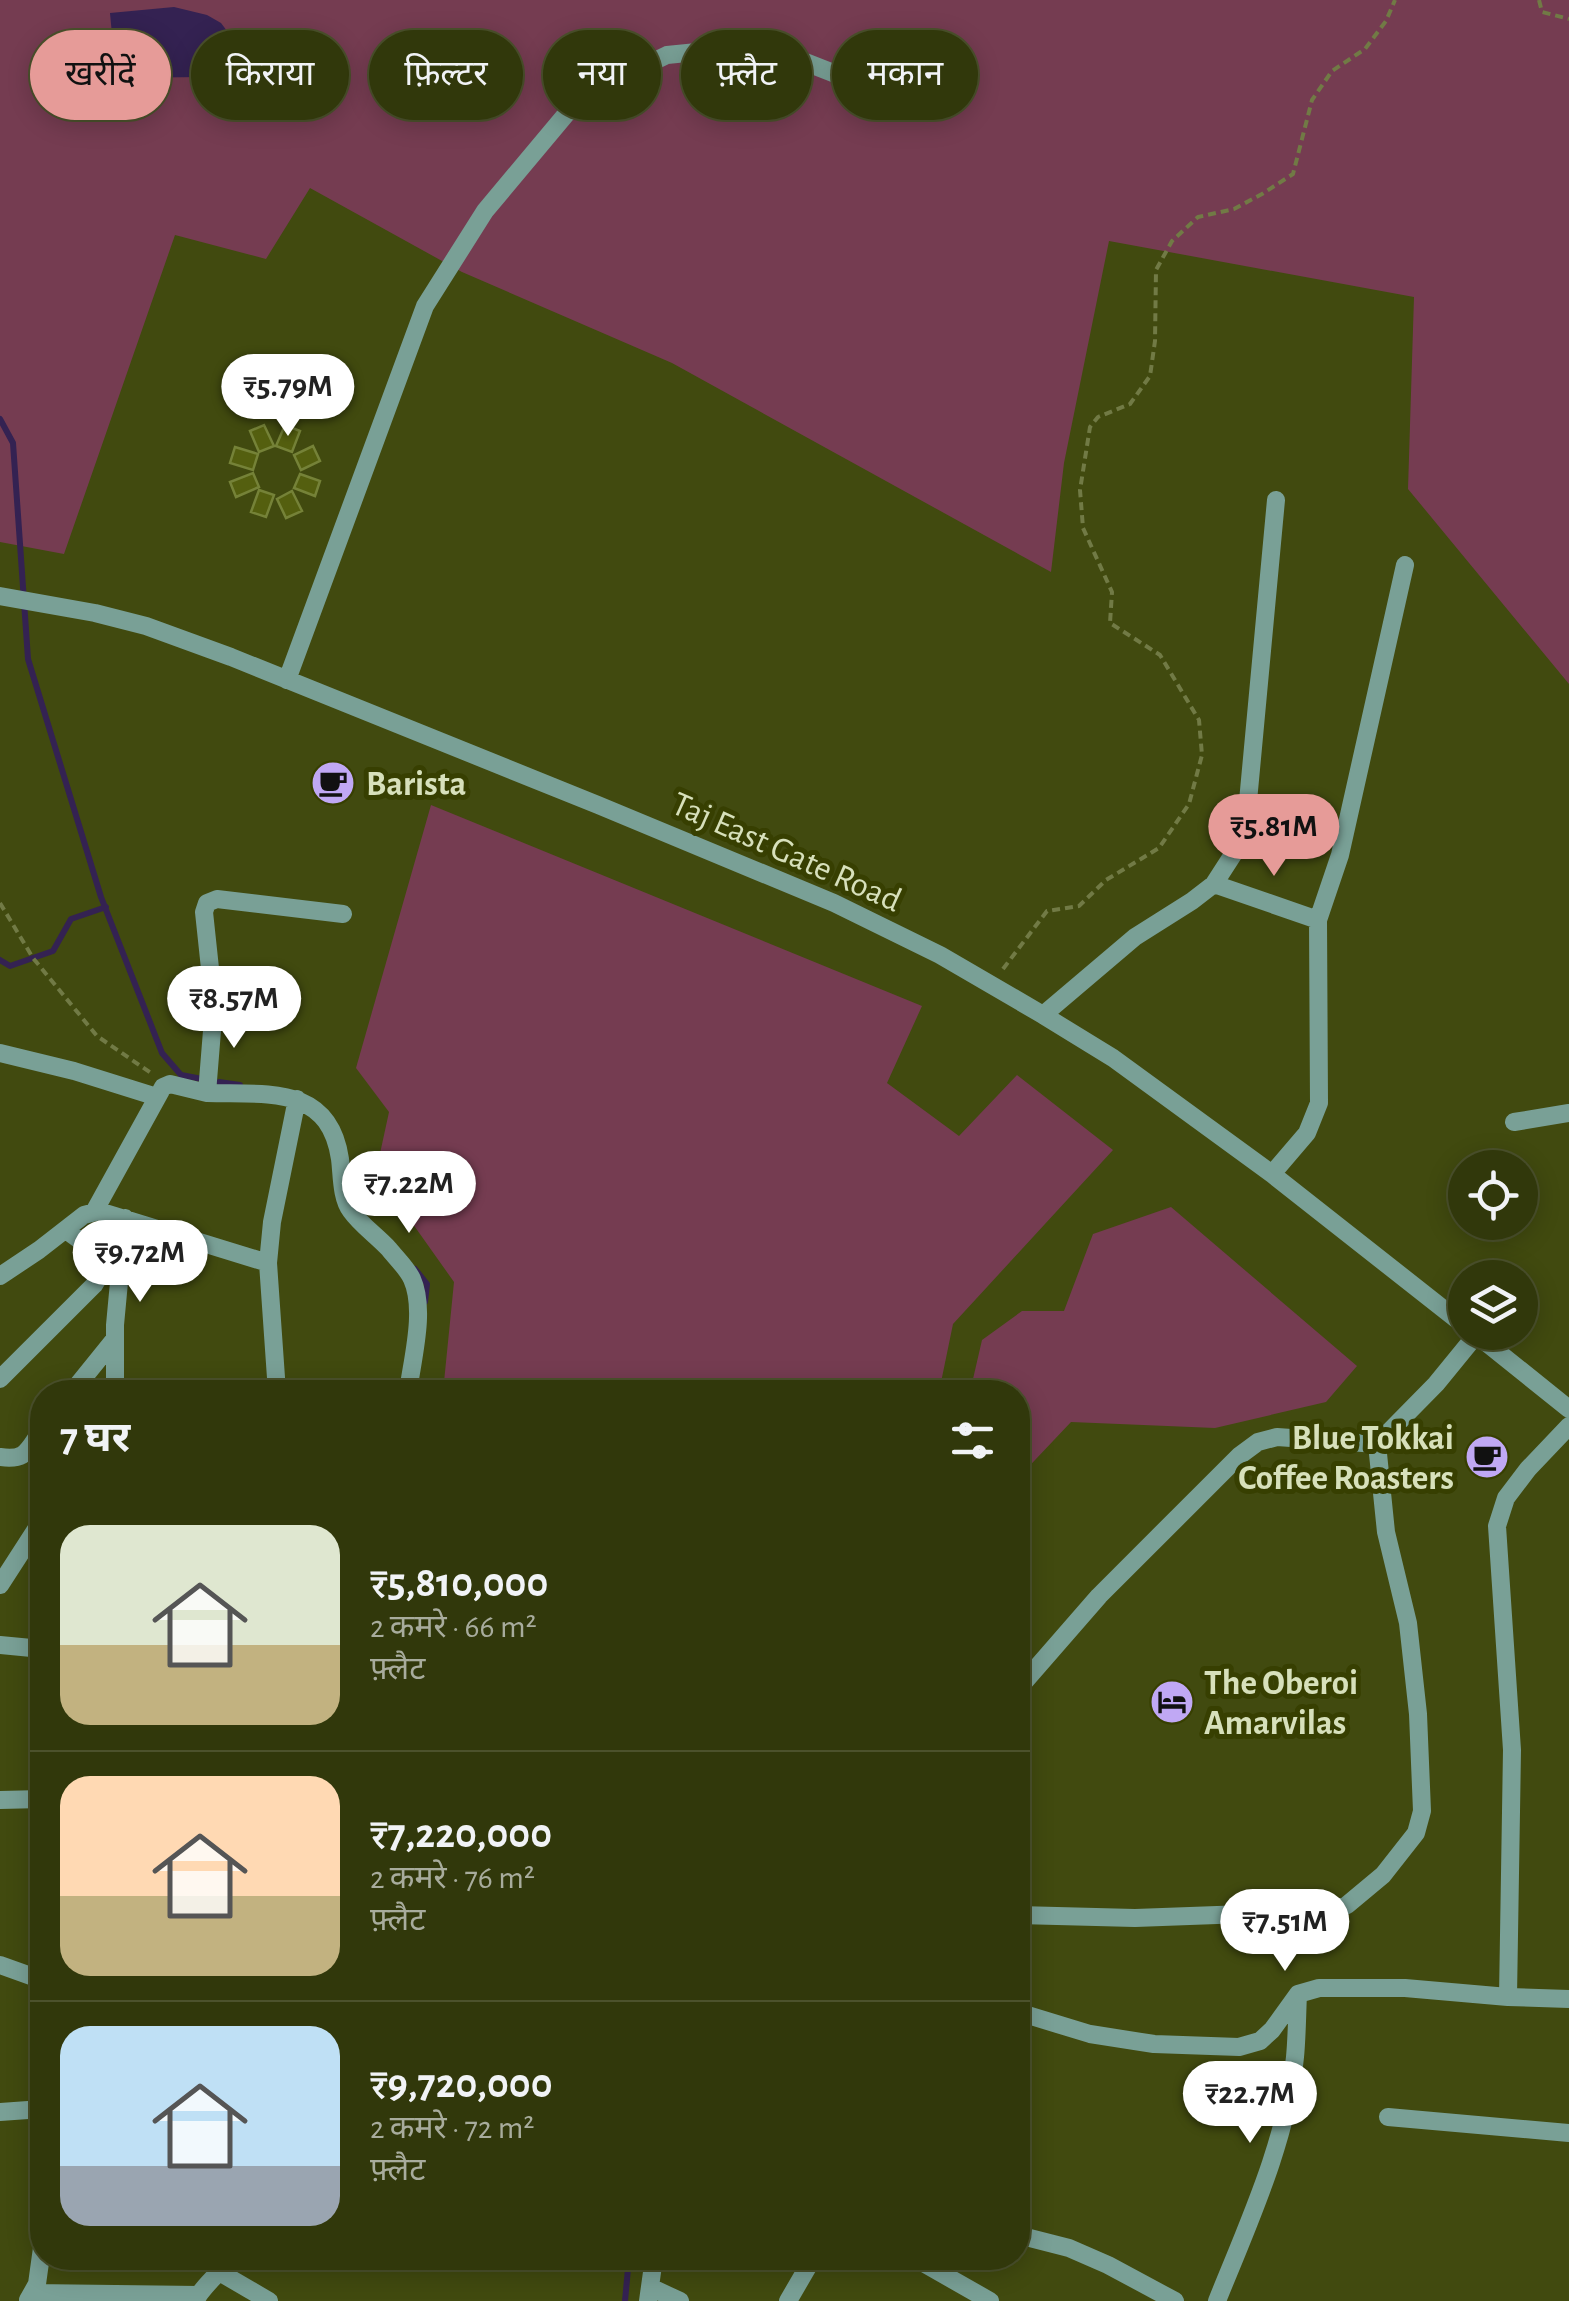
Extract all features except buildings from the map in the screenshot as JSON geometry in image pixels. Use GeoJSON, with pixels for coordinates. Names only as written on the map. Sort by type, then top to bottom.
{"type":"FeatureCollection","features":[{"type":"Feature","properties":{"kind":"street"},"geometry":{"type":"LineString","coordinates":[[286,680],[425,306],[485,211],[568,113],[613,81],[667,55],[744,52],[800,60],[832,73]]}},
{"type":"Feature","properties":{"kind":"street"},"geometry":{"type":"LineString","coordinates":[[1044,1014],[1135,938],[1214,884],[1234,853],[1247,812],[1276,500]]}},
{"type":"Feature","properties":{"kind":"street"},"geometry":{"type":"LineString","coordinates":[[1272,1174],[1306,1134],[1319,1102],[1318,920],[1340,855],[1406,565]]}},
{"type":"Feature","properties":{"kind":"street","name":"Taj East Gate Road"},"geometry":{"type":"LineString","coordinates":[[0,596],[146,626],[598,805],[834,903],[940,955],[1113,1058],[1272,1174],[1448,1313]]}},
{"type":"Feature","properties":{"kind":"street"},"geometry":{"type":"LineString","coordinates":[[1214,884],[1318,920]]}},
{"type":"Feature","properties":{"kind":"street"},"geometry":{"type":"LineString","coordinates":[[207,1093],[214,1006],[204,912],[207,902],[217,899],[343,914]]}},
{"type":"Feature","properties":{"kind":"street"},"geometry":{"type":"LineString","coordinates":[[0,1053],[162,1090],[288,1097],[316,1110],[332,1127],[350,1210],[412,1276],[419,1309],[410,1380]]}},
{"type":"Feature","properties":{"kind":"street"},"geometry":{"type":"LineString","coordinates":[[94,1212],[162,1090]]}},
{"type":"Feature","properties":{"kind":"street"},"geometry":{"type":"LineString","coordinates":[[276,1380],[268,1263],[272,1222],[297,1099]]}},
{"type":"Feature","properties":{"kind":"street"},"geometry":{"type":"LineString","coordinates":[[1514,1122],[1569,1113]]}},
{"type":"Feature","properties":{"kind":"street"},"geometry":{"type":"LineString","coordinates":[[0,1276],[84,1215],[104,1211],[268,1263]]}},
{"type":"Feature","properties":{"kind":"street"},"geometry":{"type":"LineString","coordinates":[[115,1380],[114,1340],[125,1218]]}},
{"type":"Feature","properties":{"kind":"street"},"geometry":{"type":"LineString","coordinates":[[0,1379],[100,1275],[100,1255],[66,1230]]}},
{"type":"Feature","properties":{"kind":"street"},"geometry":{"type":"LineString","coordinates":[[82,1380],[114,1340]]}},
{"type":"Feature","properties":{"kind":"street"},"geometry":{"type":"LineString","coordinates":[[1030,1675],[1099,1596],[1239,1456],[1258,1442],[1277,1436],[1376,1444],[1436,1384],[1458,1350]]}},
{"type":"Feature","properties":{"kind":"street","name":"Taj East Gate Road"},"geometry":{"type":"LineString","coordinates":[[1495,1350],[1569,1409]]}},
{"type":"Feature","properties":{"kind":"street"},"geometry":{"type":"LineString","coordinates":[[1508,1997],[1512,1750],[1497,1526],[1506,1498],[1569,1426]]}},
{"type":"Feature","properties":{"kind":"street"},"geometry":{"type":"LineString","coordinates":[[1030,1914],[1134,1918],[1331,1911],[1347,1905],[1383,1876],[1416,1833],[1422,1811],[1418,1714],[1408,1623],[1386,1532],[1376,1444]]}},
{"type":"Feature","properties":{"kind":"street"},"geometry":{"type":"LineString","coordinates":[[0,1457],[22,1456],[30,1446]]}},
{"type":"Feature","properties":{"kind":"street"},"geometry":{"type":"LineString","coordinates":[[0,1585],[30,1539]]}},
{"type":"Feature","properties":{"kind":"street"},"geometry":{"type":"LineString","coordinates":[[0,1645],[30,1648]]}},
{"type":"Feature","properties":{"kind":"street"},"geometry":{"type":"LineString","coordinates":[[0,1800],[30,1799]]}},
{"type":"Feature","properties":{"kind":"street"},"geometry":{"type":"LineString","coordinates":[[0,1964],[30,1975]]}},
{"type":"Feature","properties":{"kind":"street"},"geometry":{"type":"LineString","coordinates":[[1030,2016],[1090,2034],[1154,2044],[1239,2047],[1260,2040],[1272,2030],[1298,1994],[1319,1988],[1405,1988],[1569,1999]]}},
{"type":"Feature","properties":{"kind":"street"},"geometry":{"type":"LineString","coordinates":[[1217,2301],[1260,2195],[1280,2128],[1295,2058],[1298,1994]]}},
{"type":"Feature","properties":{"kind":"street"},"geometry":{"type":"LineString","coordinates":[[0,2112],[30,2110]]}},
{"type":"Feature","properties":{"kind":"street"},"geometry":{"type":"LineString","coordinates":[[1388,2117],[1569,2132]]}},
{"type":"Feature","properties":{"kind":"street"},"geometry":{"type":"LineString","coordinates":[[1030,2238],[1069,2248],[1175,2301]]}},
{"type":"Feature","properties":{"kind":"street"},"geometry":{"type":"LineString","coordinates":[[40,2270],[30,2297],[197,2298],[221,2270]]}},
{"type":"Feature","properties":{"kind":"street"},"geometry":{"type":"LineString","coordinates":[[231,2270],[270,2301]]}},
{"type":"Feature","properties":{"kind":"street"},"geometry":{"type":"LineString","coordinates":[[788,2301],[806,2270]]}},
{"type":"Feature","properties":{"kind":"street"},"geometry":{"type":"LineString","coordinates":[[936,2270],[990,2301]]}},
{"type":"Feature","properties":{"kind":"street"},"geometry":{"type":"LineString","coordinates":[[650,2294],[680,2301]]}},
{"type":"Feature","properties":{"kind":"path"},"geometry":{"type":"LineString","coordinates":[[991,984],[1047,912],[1079,906],[1106,880],[1159,848],[1189,804],[1202,756],[1199,720],[1160,654],[1110,622],[1112,592],[1083,528],[1080,490],[1090,427],[1098,417],[1130,404],[1150,376],[1155,341],[1156,270],[1172,241],[1198,217],[1234,209],[1294,174],[1312,100],[1332,71],[1365,49],[1386,21],[1395,0]]}},
{"type":"Feature","properties":{"kind":"path"},"geometry":{"type":"LineString","coordinates":[[1539,0],[1542,12],[1569,20]]}},
{"type":"Feature","properties":{"kind":"path"},"geometry":{"type":"LineString","coordinates":[[0,903],[34,958],[98,1036],[162,1090]]}},
{"type":"Feature","properties":{"kind":"shaded area"},"geometry":{"type":"Polygon","coordinates":[[[0,0],[1569,0],[1569,684],[1408,489],[1414,297],[1109,241],[1064,463],[1051,572],[672,363],[462,272],[310,188],[266,259],[175,235],[64,554],[0,542],[0,0]]]}},
{"type":"Feature","properties":{"kind":"shaded area"},"geometry":{"type":"Polygon","coordinates":[[[174,7],[207,15],[226,30],[191,30],[191,77],[171,77],[171,30],[112,30],[110,13],[174,7]]]}},
{"type":"Feature","properties":{"kind":"shaded area"},"geometry":{"type":"Polygon","coordinates":[[[431,805],[922,1006],[887,1083],[959,1136],[1017,1075],[1113,1150],[953,1324],[941,1380],[444,1380],[454,1282],[376,1172],[389,1112],[356,1068],[431,805]]]}},
{"type":"Feature","properties":{"kind":"shaded area"},"geometry":{"type":"Polygon","coordinates":[[[1171,1207],[1357,1366],[1326,1402],[1215,1428],[1071,1422],[1030,1465],[1030,1380],[973,1380],[982,1340],[1022,1311],[1064,1311],[1093,1234],[1171,1207]]]}},
{"type":"Feature","properties":{"kind":"waterway"},"geometry":{"type":"LineString","coordinates":[[0,419],[13,443],[28,659],[101,897],[162,1053],[181,1075],[202,1079]]}},
{"type":"Feature","properties":{"kind":"waterway"},"geometry":{"type":"LineString","coordinates":[[0,960],[10,966],[53,951],[71,919],[106,907]]}},
{"type":"Feature","properties":{"kind":"waterway"},"geometry":{"type":"LineString","coordinates":[[219,1082],[240,1085]]}},
{"type":"Feature","properties":{"kind":"waterway"},"geometry":{"type":"LineString","coordinates":[[348,1167],[358,1207],[363,1212]]}},
{"type":"Feature","properties":{"kind":"waterway"},"geometry":{"type":"LineString","coordinates":[[415,1269],[427,1284],[425,1302]]}},
{"type":"Feature","properties":{"kind":"waterway"},"geometry":{"type":"LineString","coordinates":[[625,2301],[628,2270]]}},
{"type":"Feature","properties":{"kind":"place","name":"Barista"},"geometry":{"type":"Point","coordinates":[333,783]}},
{"type":"Feature","properties":{"kind":"place","name":"Blue Tokkai Coffee Roasters"},"geometry":{"type":"Point","coordinates":[1487,1457]}},
{"type":"Feature","properties":{"kind":"place","name":"The Oberoi Amarvilas"},"geometry":{"type":"Point","coordinates":[1172,1702]}}]}
